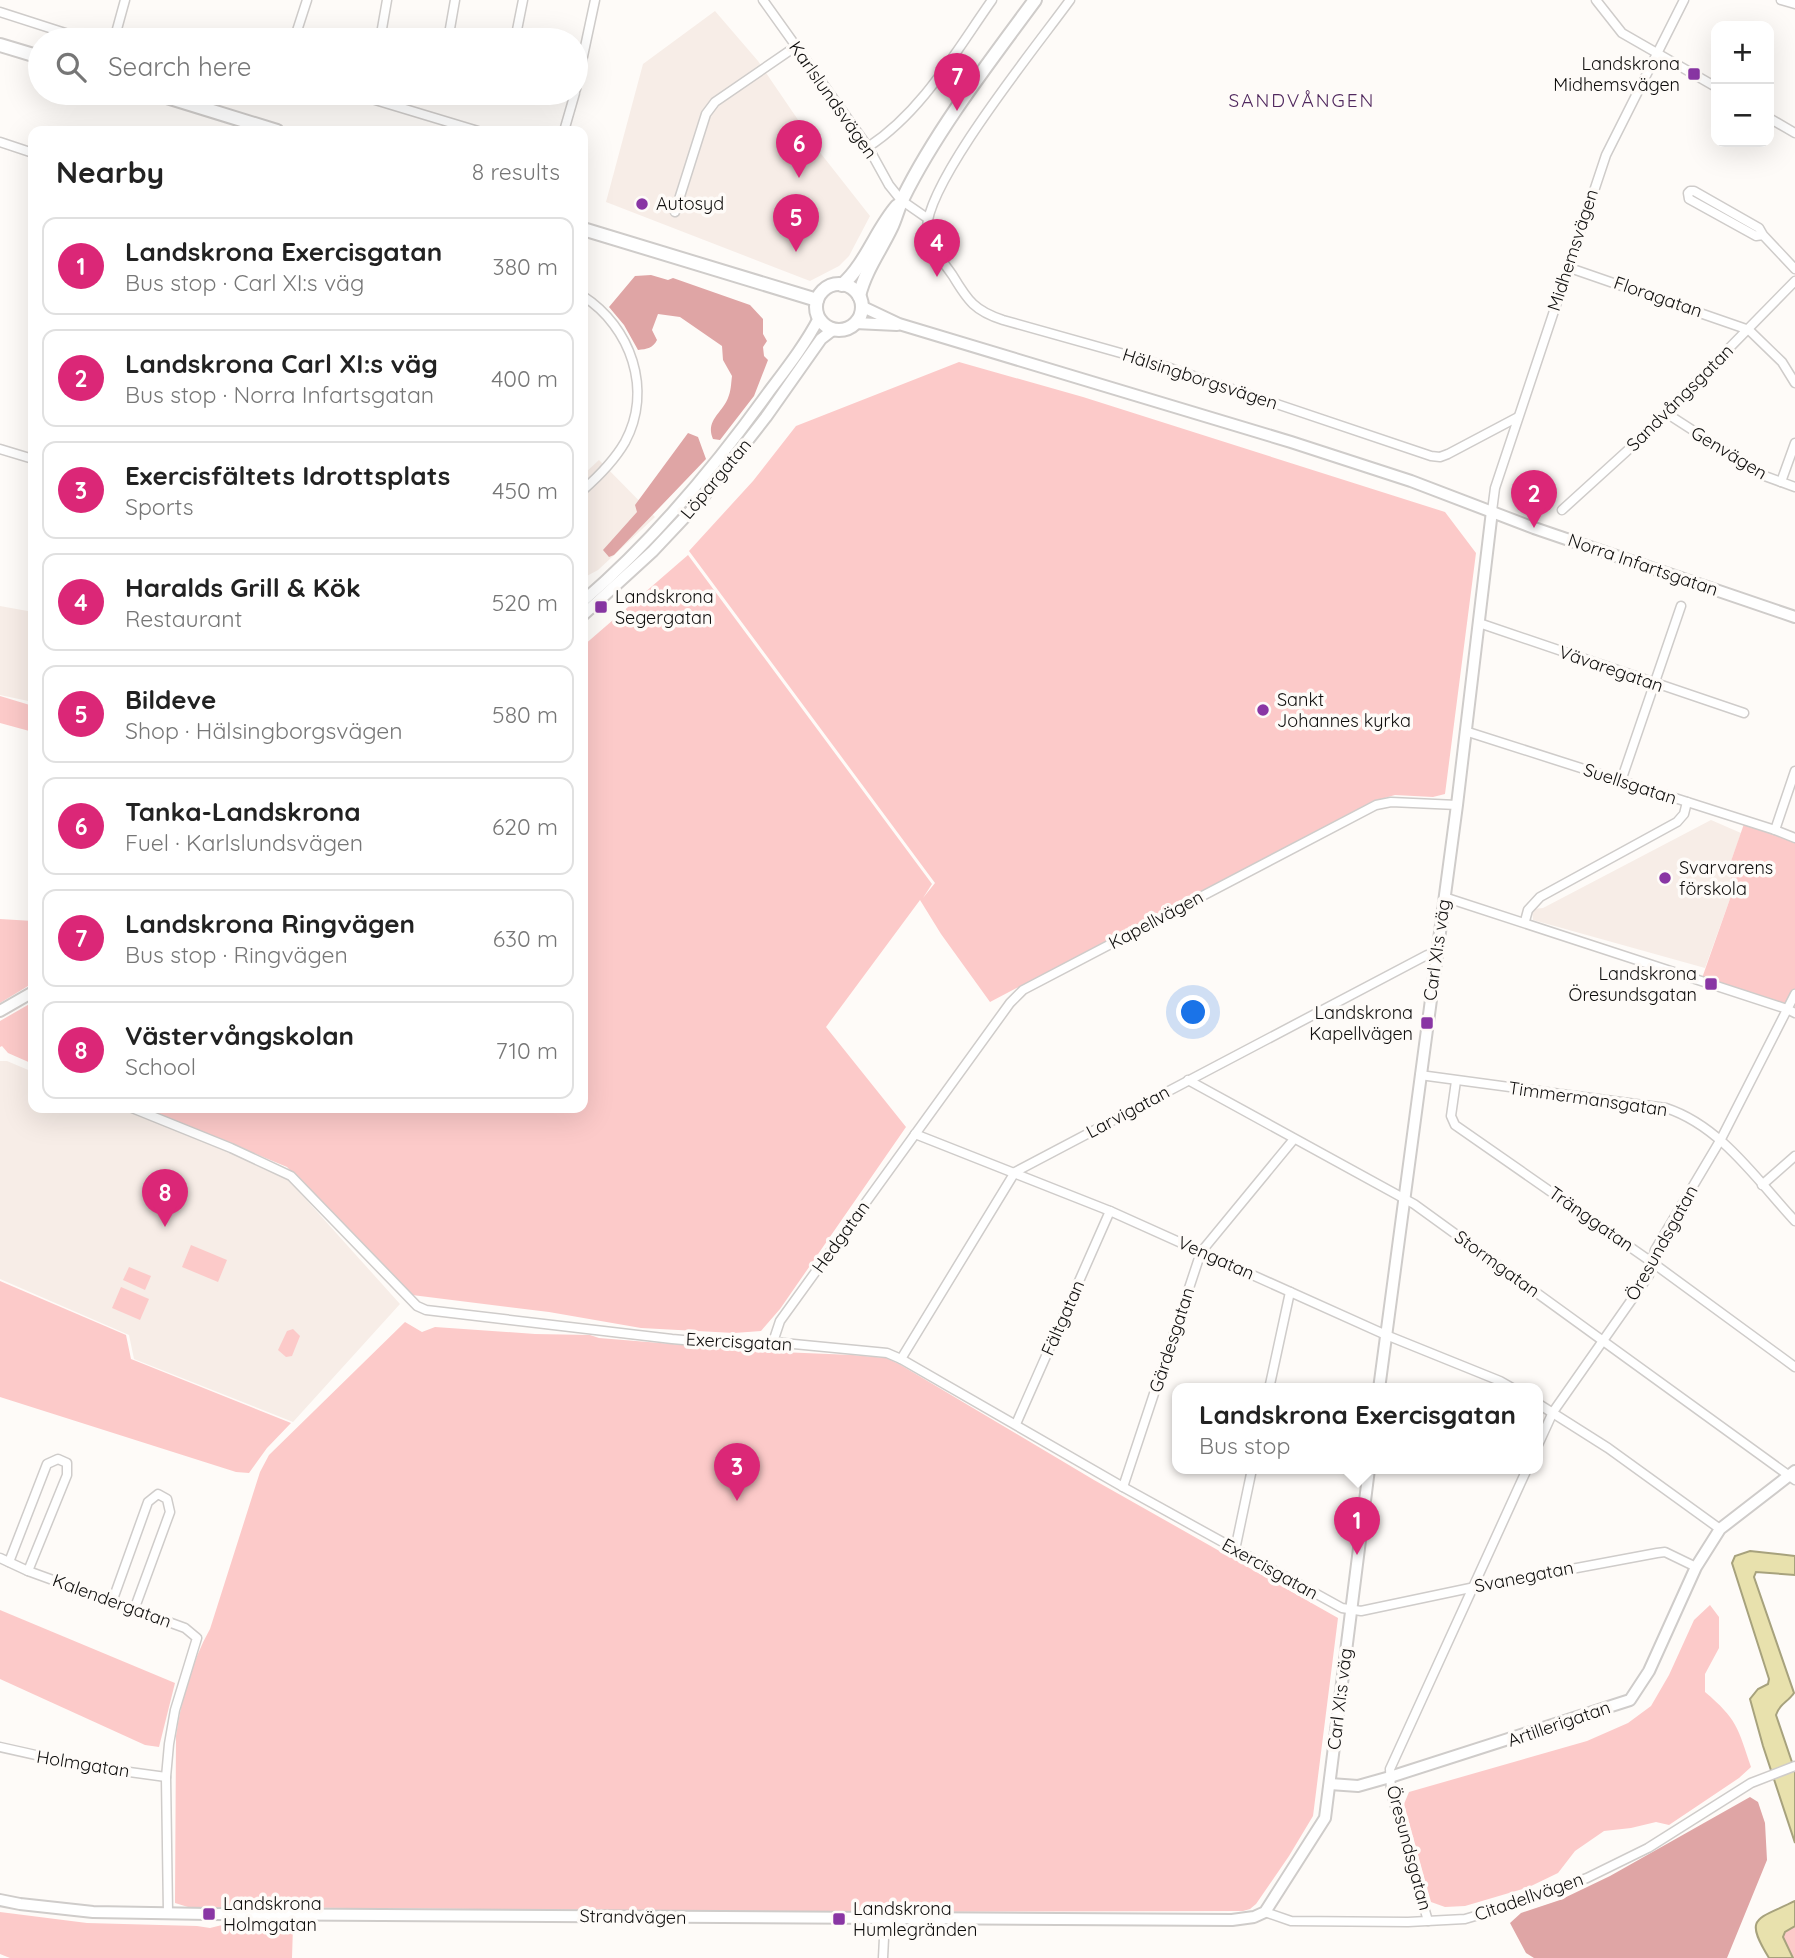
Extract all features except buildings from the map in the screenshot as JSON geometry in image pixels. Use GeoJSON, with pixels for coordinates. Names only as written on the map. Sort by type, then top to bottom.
{"type":"FeatureCollection","features":[{"type":"Feature","properties":{"kind":"main road"},"geometry":{"type":"LineString","coordinates":[[842,285],[853,274],[883,221],[901,200],[946,126],[1034,0]]}},
{"type":"Feature","properties":{"kind":"main road"},"geometry":{"type":"LineString","coordinates":[[0,45],[28,53]]}},
{"type":"Feature","properties":{"kind":"main road"},"geometry":{"type":"LineString","coordinates":[[194,105],[261,126]]}},
{"type":"Feature","properties":{"kind":"main road"},"geometry":{"type":"LineString","coordinates":[[860,301],[852,288],[842,285],[829,287],[817,300],[819,318],[834,329],[845,329],[855,323],[860,315],[863,279],[891,227],[901,200]]}},
{"type":"Feature","properties":{"kind":"main road"},"geometry":{"type":"LineString","coordinates":[[588,231],[817,300]]}},
{"type":"Feature","properties":{"kind":"street"},"geometry":{"type":"LineString","coordinates":[[117,28],[125,0]]}},
{"type":"Feature","properties":{"kind":"street"},"geometry":{"type":"LineString","coordinates":[[298,28],[307,0]]}},
{"type":"Feature","properties":{"kind":"street"},"geometry":{"type":"LineString","coordinates":[[382,28],[387,0]]}},
{"type":"Feature","properties":{"kind":"street"},"geometry":{"type":"LineString","coordinates":[[450,28],[456,0]]}},
{"type":"Feature","properties":{"kind":"street"},"geometry":{"type":"LineString","coordinates":[[517,28],[523,0]]}},
{"type":"Feature","properties":{"kind":"street"},"geometry":{"type":"LineString","coordinates":[[588,32],[595,0]]}},
{"type":"Feature","properties":{"kind":"street","name":"Karlslundsvägen"},"geometry":{"type":"LineString","coordinates":[[763,0],[868,147],[901,200]]}},
{"type":"Feature","properties":{"kind":"street"},"geometry":{"type":"LineString","coordinates":[[868,147],[891,129],[930,87],[992,0]]}},
{"type":"Feature","properties":{"kind":"street"},"geometry":{"type":"LineString","coordinates":[[901,200],[927,218],[938,191],[958,156],[1070,0]]}},
{"type":"Feature","properties":{"kind":"street"},"geometry":{"type":"LineString","coordinates":[[1596,0],[1622,33],[1711,84]]}},
{"type":"Feature","properties":{"kind":"street","name":"Midhemsvägen"},"geometry":{"type":"LineString","coordinates":[[1492,511],[1495,488],[1606,155],[1684,0]]}},
{"type":"Feature","properties":{"kind":"street"},"geometry":{"type":"LineString","coordinates":[[1781,0],[1795,4]]}},
{"type":"Feature","properties":{"kind":"street"},"geometry":{"type":"LineString","coordinates":[[0,12],[50,28]]}},
{"type":"Feature","properties":{"kind":"street"},"geometry":{"type":"LineString","coordinates":[[676,212],[706,114],[715,102],[795,47]]}},
{"type":"Feature","properties":{"kind":"street"},"geometry":{"type":"LineString","coordinates":[[392,105],[461,126]]}},
{"type":"Feature","properties":{"kind":"street"},"geometry":{"type":"LineString","coordinates":[[565,126],[571,105]]}},
{"type":"Feature","properties":{"kind":"street"},"geometry":{"type":"LineString","coordinates":[[1774,121],[1795,133]]}},
{"type":"Feature","properties":{"kind":"street"},"geometry":{"type":"LineString","coordinates":[[0,142],[28,151]]}},
{"type":"Feature","properties":{"kind":"street"},"geometry":{"type":"LineString","coordinates":[[1763,235],[1756,236],[1689,199],[1688,193],[1694,191],[1759,228],[1795,269]]}},
{"type":"Feature","properties":{"kind":"street","name":"Hälsingborgsvägen"},"geometry":{"type":"LineString","coordinates":[[927,218],[927,234],[936,250],[973,306],[988,315],[1149,361],[1431,456],[1448,454],[1518,417]]}},
{"type":"Feature","properties":{"kind":"street","name":"Floragatan"},"geometry":{"type":"LineString","coordinates":[[1567,267],[1749,330]]}},
{"type":"Feature","properties":{"kind":"street","name":"Sandvångsgatan"},"geometry":{"type":"LineString","coordinates":[[1562,510],[1666,413],[1795,281]]}},
{"type":"Feature","properties":{"kind":"street"},"geometry":{"type":"LineString","coordinates":[[588,300],[601,310],[624,338],[636,374],[638,398],[632,425],[619,452],[588,485]]}},
{"type":"Feature","properties":{"kind":"street","name":"Hälsingborgsvägen"},"geometry":{"type":"LineString","coordinates":[[860,301],[899,324],[1279,438],[1411,481],[1492,511]]}},
{"type":"Feature","properties":{"kind":"street","name":"Löpargatan"},"geometry":{"type":"LineString","coordinates":[[588,596],[631,557],[689,494],[761,403],[819,318]]}},
{"type":"Feature","properties":{"kind":"street","name":"Hälsingborgsvägen"},"geometry":{"type":"LineString","coordinates":[[855,323],[899,324]]}},
{"type":"Feature","properties":{"kind":"street","name":"Löpargatan"},"geometry":{"type":"LineString","coordinates":[[588,610],[653,551],[701,500],[766,417],[821,339],[834,329]]}},
{"type":"Feature","properties":{"kind":"street"},"geometry":{"type":"LineString","coordinates":[[1749,330],[1782,362],[1795,383]]}},
{"type":"Feature","properties":{"kind":"street","name":"Genvägen"},"geometry":{"type":"LineString","coordinates":[[1666,413],[1762,475],[1795,487]]}},
{"type":"Feature","properties":{"kind":"street"},"geometry":{"type":"LineString","coordinates":[[1782,482],[1795,443]]}},
{"type":"Feature","properties":{"kind":"street"},"geometry":{"type":"LineString","coordinates":[[0,449],[28,457]]}},
{"type":"Feature","properties":{"kind":"street","name":"Norra Infartsgatan"},"geometry":{"type":"LineString","coordinates":[[1492,511],[1534,528],[1795,617]]}},
{"type":"Feature","properties":{"kind":"street","name":"Carl XI:s väg"},"geometry":{"type":"LineString","coordinates":[[1380,1383],[1457,805],[1492,511]]}},
{"type":"Feature","properties":{"kind":"street"},"geometry":{"type":"LineString","coordinates":[[1621,781],[1681,606]]}},
{"type":"Feature","properties":{"kind":"street","name":"Vävaregatan"},"geometry":{"type":"LineString","coordinates":[[1479,623],[1744,713]]}},
{"type":"Feature","properties":{"kind":"street","name":"Suellsgatan"},"geometry":{"type":"LineString","coordinates":[[1465,731],[1795,838]]}},
{"type":"Feature","properties":{"kind":"street"},"geometry":{"type":"LineString","coordinates":[[1775,830],[1795,771]]}},
{"type":"Feature","properties":{"kind":"street","name":"Kapellvägen"},"geometry":{"type":"LineString","coordinates":[[915,1134],[1010,1003],[1023,990],[1376,806],[1391,802],[1457,805]]}},
{"type":"Feature","properties":{"kind":"street"},"geometry":{"type":"LineString","coordinates":[[1525,921],[1528,910],[1539,897],[1677,822],[1684,814],[1687,802]]}},
{"type":"Feature","properties":{"kind":"street"},"geometry":{"type":"LineString","coordinates":[[1444,897],[1525,921],[1791,1011]]}},
{"type":"Feature","properties":{"kind":"street","name":"Larvigatan"},"geometry":{"type":"LineString","coordinates":[[1016,1172],[1427,955],[1436,955]]}},
{"type":"Feature","properties":{"kind":"street","name":"Öresundsgatan"},"geometry":{"type":"LineString","coordinates":[[1543,1434],[1553,1412],[1649,1275],[1655,1250],[1721,1139],[1791,1011],[1795,994]]}},
{"type":"Feature","properties":{"kind":"street"},"geometry":{"type":"LineString","coordinates":[[0,1011],[28,995]]}},
{"type":"Feature","properties":{"kind":"street","name":"Timmermansgatan"},"geometry":{"type":"LineString","coordinates":[[1420,1075],[1666,1108],[1686,1114],[1721,1139],[1795,1221]]}},
{"type":"Feature","properties":{"kind":"street","name":"Stormgatan"},"geometry":{"type":"LineString","coordinates":[[1188,1080],[1404,1198],[1793,1475]]}},
{"type":"Feature","properties":{"kind":"street","name":"Tränggatan"},"geometry":{"type":"LineString","coordinates":[[1456,1081],[1451,1116],[1455,1125],[1653,1263],[1795,1367]]}},
{"type":"Feature","properties":{"kind":"street","name":"Exercisgatan"},"geometry":{"type":"LineString","coordinates":[[144,1113],[291,1176],[417,1306],[426,1310],[672,1339],[740,1345],[773,1342],[887,1353],[1235,1550],[1342,1608],[1351,1610]]}},
{"type":"Feature","properties":{"kind":"street","name":"Vengatan"},"geometry":{"type":"LineString","coordinates":[[915,1134],[1111,1211],[1386,1335],[1504,1383]]}},
{"type":"Feature","properties":{"kind":"street","name":"Hedgatan"},"geometry":{"type":"LineString","coordinates":[[773,1342],[780,1321],[915,1134]]}},
{"type":"Feature","properties":{"kind":"street","name":"Gärdesgatan"},"geometry":{"type":"LineString","coordinates":[[1123,1487],[1201,1252],[1294,1139]]}},
{"type":"Feature","properties":{"kind":"street"},"geometry":{"type":"LineString","coordinates":[[1762,1185],[1795,1156]]}},
{"type":"Feature","properties":{"kind":"street"},"geometry":{"type":"LineString","coordinates":[[901,1359],[1016,1172]]}},
{"type":"Feature","properties":{"kind":"street","name":"Fältgatan"},"geometry":{"type":"LineString","coordinates":[[1016,1424],[1111,1211]]}},
{"type":"Feature","properties":{"kind":"street"},"geometry":{"type":"LineString","coordinates":[[1270,1383],[1290,1292]]}},
{"type":"Feature","properties":{"kind":"street"},"geometry":{"type":"LineString","coordinates":[[1543,1406],[1608,1448],[1720,1530]]}},
{"type":"Feature","properties":{"kind":"street"},"geometry":{"type":"LineString","coordinates":[[4,1560],[47,1464],[58,1459],[66,1463],[67,1475],[28,1571]]}},
{"type":"Feature","properties":{"kind":"street"},"geometry":{"type":"LineString","coordinates":[[1235,1550],[1251,1474]]}},
{"type":"Feature","properties":{"kind":"street","name":"Carl XI:s väg"},"geometry":{"type":"LineString","coordinates":[[1265,1912],[1325,1818],[1367,1474]]}},
{"type":"Feature","properties":{"kind":"street","name":"Öresundsgatan"},"geometry":{"type":"LineString","coordinates":[[1428,1921],[1391,1791],[1390,1777],[1396,1753],[1475,1587],[1525,1474]]}},
{"type":"Feature","properties":{"kind":"street","name":"Artillerigatan"},"geometry":{"type":"LineString","coordinates":[[1330,1784],[1358,1786],[1630,1700],[1648,1671],[1696,1567],[1720,1530],[1793,1475]]}},
{"type":"Feature","properties":{"kind":"street"},"geometry":{"type":"LineString","coordinates":[[112,1602],[148,1502],[158,1494],[167,1499],[170,1512],[134,1610]]}},
{"type":"Feature","properties":{"kind":"street","name":"Svanegatan"},"geometry":{"type":"LineString","coordinates":[[1351,1610],[1361,1611],[1665,1552],[1696,1567]]}},
{"type":"Feature","properties":{"kind":"street","name":"Kalendergatan"},"geometry":{"type":"LineString","coordinates":[[4,1560],[185,1628],[197,1638],[175,1710],[169,1744],[166,1776],[168,1913]]}},
{"type":"Feature","properties":{"kind":"street","name":"Holmgatan"},"geometry":{"type":"LineString","coordinates":[[0,1747],[85,1766],[166,1776]]}},
{"type":"Feature","properties":{"kind":"street","name":"Citadellvägen"},"geometry":{"type":"LineString","coordinates":[[1265,1912],[1292,1921],[1465,1919],[1587,1878],[1660,1840],[1766,1776],[1795,1766]]}},
{"type":"Feature","properties":{"kind":"street","name":"Strandvägen"},"geometry":{"type":"LineString","coordinates":[[0,1900],[93,1912],[168,1913],[1232,1920],[1254,1917],[1265,1912]]}},
{"type":"Feature","properties":{"kind":"street"},"geometry":{"type":"LineString","coordinates":[[883,1958],[885,1919]]}},
{"type":"Feature","properties":{"kind":"shaded area"},"geometry":{"type":"Polygon","coordinates":[[[715,11],[758,61],[822,155],[870,216],[849,256],[839,266],[810,281],[606,202],[643,64],[715,11]]]}},
{"type":"Feature","properties":{"kind":"shaded area"},"geometry":{"type":"Polygon","coordinates":[[[651,275],[668,280],[673,278],[750,305],[763,319],[763,334],[767,341],[763,347],[764,356],[768,360],[754,396],[720,440],[713,439],[711,427],[728,398],[732,376],[723,360],[722,346],[680,317],[658,314],[652,330],[657,340],[649,348],[638,350],[624,325],[609,307],[635,276],[651,275]]]}},
{"type":"Feature","properties":{"kind":"shaded area"},"geometry":{"type":"Polygon","coordinates":[[[959,362],[1083,397],[1445,512],[1476,553],[1445,794],[1433,797],[1395,795],[1374,801],[990,1002],[920,900],[826,1027],[906,1127],[780,1309],[761,1331],[734,1333],[641,1328],[549,1312],[412,1295],[287,1167],[157,1113],[588,1113],[588,642],[688,555],[932,884],[923,898],[935,883],[689,551],[753,481],[796,426],[959,362]]]}},
{"type":"Feature","properties":{"kind":"shaded area"},"geometry":{"type":"Polygon","coordinates":[[[688,433],[698,437],[706,459],[614,555],[609,557],[603,550],[637,512],[635,505],[688,433]]]}},
{"type":"Feature","properties":{"kind":"shaded area"},"geometry":{"type":"Polygon","coordinates":[[[599,460],[655,517],[598,570],[588,575],[588,470],[599,460]]]}},
{"type":"Feature","properties":{"kind":"shaded area"},"geometry":{"type":"Polygon","coordinates":[[[0,606],[28,611],[28,701],[0,695],[0,606]]]}},
{"type":"Feature","properties":{"kind":"shaded area"},"geometry":{"type":"Polygon","coordinates":[[[0,696],[28,704],[28,731],[0,723],[0,696]]]}},
{"type":"Feature","properties":{"kind":"shaded area","name":"Svarvarens förskola"},"geometry":{"type":"Polygon","coordinates":[[[1711,820],[1741,833],[1731,861],[1731,896],[1705,968],[1533,920],[1532,909],[1543,908],[1711,820]]]}},
{"type":"Feature","properties":{"kind":"shaded area"},"geometry":{"type":"Polygon","coordinates":[[[1745,821],[1795,838],[1795,994],[1787,1009],[1701,981],[1731,896],[1731,861],[1745,821]]]}},
{"type":"Feature","properties":{"kind":"shaded area"},"geometry":{"type":"Polygon","coordinates":[[[0,919],[28,921],[28,986],[0,1003],[0,919]]]}},
{"type":"Feature","properties":{"kind":"shaded area"},"geometry":{"type":"Polygon","coordinates":[[[28,1005],[28,1062],[0,1047],[0,1021],[28,1005]]]}},
{"type":"Feature","properties":{"kind":"shaded area"},"geometry":{"type":"Polygon","coordinates":[[[0,1061],[7,1061],[28,1070],[28,1113],[133,1113],[284,1175],[400,1304],[293,1422],[134,1359],[129,1335],[0,1279],[0,1061]]]}},
{"type":"Feature","properties":{"kind":"shaded area"},"geometry":{"type":"Polygon","coordinates":[[[191,1245],[227,1260],[218,1282],[182,1267],[191,1245]]]}},
{"type":"Feature","properties":{"kind":"shaded area"},"geometry":{"type":"Polygon","coordinates":[[[129,1267],[151,1276],[145,1290],[123,1280],[129,1267]]]}},
{"type":"Feature","properties":{"kind":"shaded area"},"geometry":{"type":"Polygon","coordinates":[[[0,1281],[126,1335],[131,1359],[291,1423],[267,1448],[249,1473],[236,1472],[0,1397],[0,1281]]]}},
{"type":"Feature","properties":{"kind":"shaded area"},"geometry":{"type":"Polygon","coordinates":[[[121,1287],[149,1299],[140,1320],[112,1308],[121,1287]]]}},
{"type":"Feature","properties":{"kind":"shaded area"},"geometry":{"type":"Polygon","coordinates":[[[405,1322],[422,1332],[435,1327],[590,1335],[599,1338],[758,1351],[886,1358],[899,1364],[1094,1480],[1338,1618],[1313,1816],[1256,1904],[1243,1911],[865,1912],[188,1907],[175,1903],[178,1722],[188,1681],[210,1629],[260,1472],[269,1455],[405,1322]]]}},
{"type":"Feature","properties":{"kind":"shaded area"},"geometry":{"type":"Polygon","coordinates":[[[293,1329],[300,1336],[292,1356],[286,1357],[278,1350],[287,1331],[293,1329]]]}},
{"type":"Feature","properties":{"kind":"shaded area"},"geometry":{"type":"Polygon","coordinates":[[[1750,1551],[1795,1556],[1795,1575],[1756,1572],[1754,1577],[1794,1693],[1779,1708],[1776,1715],[1795,1771],[1795,1843],[1750,1699],[1758,1689],[1768,1684],[1769,1679],[1732,1563],[1735,1556],[1750,1551]]]}},
{"type":"Feature","properties":{"kind":"shaded area"},"geometry":{"type":"Polygon","coordinates":[[[1710,1605],[1719,1617],[1719,1648],[1705,1674],[1705,1692],[1735,1725],[1751,1767],[1669,1825],[1656,1822],[1604,1831],[1575,1851],[1558,1873],[1529,1887],[1465,1906],[1445,1907],[1431,1902],[1404,1804],[1409,1792],[1587,1741],[1628,1723],[1651,1706],[1669,1675],[1694,1620],[1710,1605]]]}},
{"type":"Feature","properties":{"kind":"shaded area"},"geometry":{"type":"Polygon","coordinates":[[[0,1610],[175,1683],[159,1747],[145,1745],[0,1679],[0,1610]]]}},
{"type":"Feature","properties":{"kind":"shaded area"},"geometry":{"type":"Polygon","coordinates":[[[1750,1797],[1758,1802],[1765,1823],[1767,1860],[1727,1958],[1534,1958],[1526,1953],[1510,1923],[1521,1913],[1560,1900],[1610,1876],[1750,1797]]]}},
{"type":"Feature","properties":{"kind":"shaded area"},"geometry":{"type":"Polygon","coordinates":[[[1795,1901],[1795,1926],[1785,1932],[1783,1937],[1793,1958],[1769,1958],[1757,1934],[1758,1921],[1795,1901]]]}},
{"type":"Feature","properties":{"kind":"shaded area"},"geometry":{"type":"Polygon","coordinates":[[[0,1912],[87,1923],[210,1928],[222,1925],[293,1926],[292,1958],[10,1958],[0,1954],[0,1912]]]}},
{"type":"Feature","properties":{"kind":"shaded area"},"geometry":{"type":"Polygon","coordinates":[[[1795,1926],[1793,1958],[1783,1937],[1785,1932],[1795,1926]]]}},
{"type":"Feature","properties":{"kind":"place","name":"Landskrona Midhemsvägen"},"geometry":{"type":"Point","coordinates":[1694,74]}},
{"type":"Feature","properties":{"kind":"place","name":"Landskrona Ringvägen"},"geometry":{"type":"Point","coordinates":[957,111]}},
{"type":"Feature","properties":{"kind":"place","name":"Tanka-Landskrona"},"geometry":{"type":"Point","coordinates":[799,178]}},
{"type":"Feature","properties":{"kind":"place","name":"Autosyd"},"geometry":{"type":"Point","coordinates":[642,204]}},
{"type":"Feature","properties":{"kind":"place","name":"Bildeve"},"geometry":{"type":"Point","coordinates":[796,252]}},
{"type":"Feature","properties":{"kind":"place","name":"Haralds Grill & Kök"},"geometry":{"type":"Point","coordinates":[937,277]}},
{"type":"Feature","properties":{"kind":"place","name":"Landskrona Carl XI:s väg"},"geometry":{"type":"Point","coordinates":[1534,528]}},
{"type":"Feature","properties":{"kind":"place","name":"Landskrona Segergatan"},"geometry":{"type":"Point","coordinates":[601,607]}},
{"type":"Feature","properties":{"kind":"place","name":"Sankt Johannes kyrka"},"geometry":{"type":"Point","coordinates":[1263,710]}},
{"type":"Feature","properties":{"kind":"place","name":"Svarvarens förskola"},"geometry":{"type":"Point","coordinates":[1665,878]}},
{"type":"Feature","properties":{"kind":"place","name":"Landskrona Öresundsgatan"},"geometry":{"type":"Point","coordinates":[1711,984]}},
{"type":"Feature","properties":{"kind":"place","name":"Landskrona Kapellvägen"},"geometry":{"type":"Point","coordinates":[1427,1023]}},
{"type":"Feature","properties":{"kind":"place","name":"Västervångskolan"},"geometry":{"type":"Point","coordinates":[165,1227]}},
{"type":"Feature","properties":{"kind":"place","name":"Exercisfältets Idrottsplats"},"geometry":{"type":"Point","coordinates":[737,1501]}},
{"type":"Feature","properties":{"kind":"place","name":"Landskrona Exercisgatan"},"geometry":{"type":"Point","coordinates":[1357,1555]}},
{"type":"Feature","properties":{"kind":"place","name":"Landskrona Holmgatan"},"geometry":{"type":"Point","coordinates":[209,1914]}},
{"type":"Feature","properties":{"kind":"place","name":"Landskrona Humlegränden"},"geometry":{"type":"Point","coordinates":[839,1919]}},
{"type":"Feature","properties":{"kind":"district","name":"SANDVÅNGEN"},"geometry":{"type":"Point","coordinates":[1302,100]}}]}
